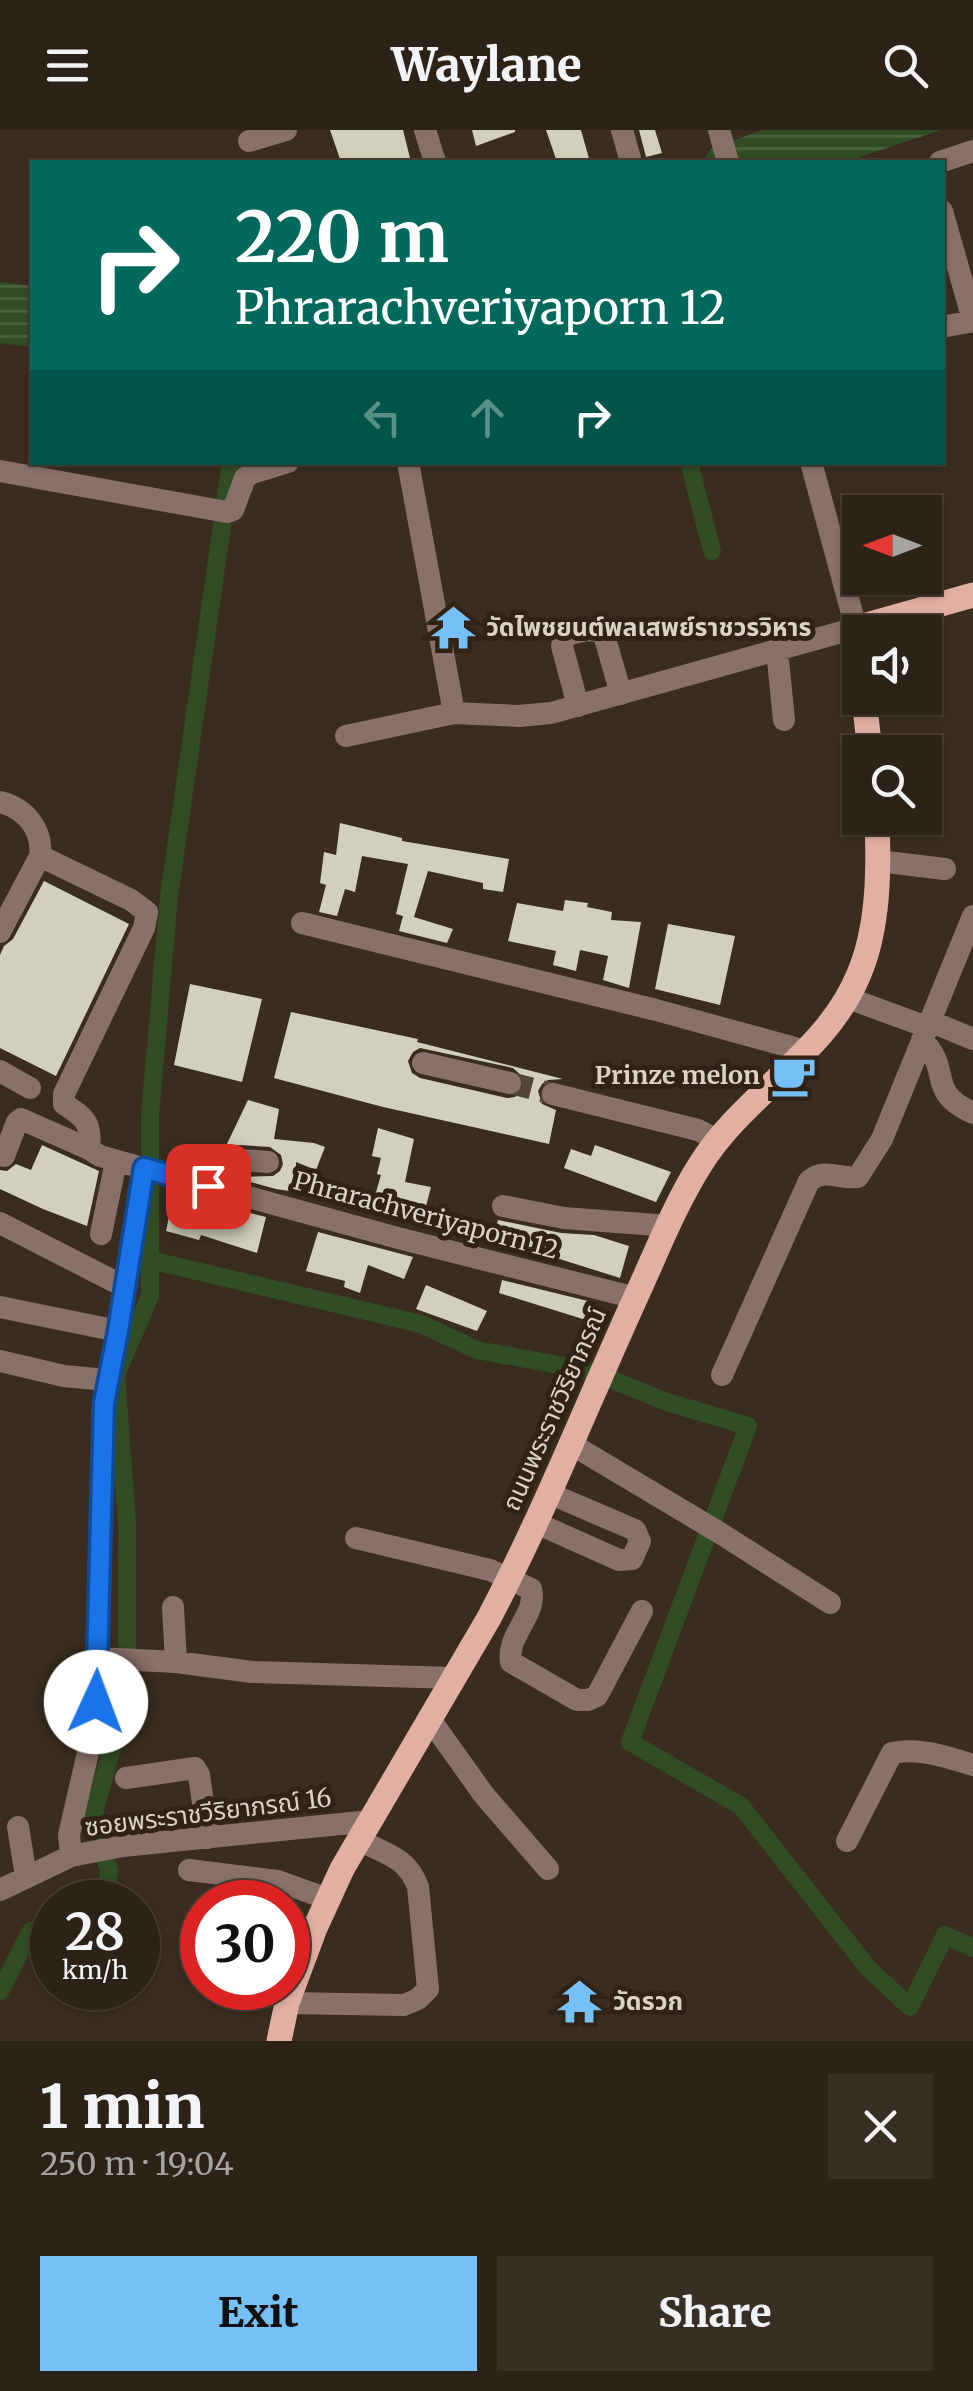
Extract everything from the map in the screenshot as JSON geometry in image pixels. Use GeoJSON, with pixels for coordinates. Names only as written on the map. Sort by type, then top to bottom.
{"type":"FeatureCollection","features":[{"type":"Feature","properties":{"kind":"main road"},"geometry":{"type":"LineString","coordinates":[[928,615],[973,595]]}},
{"type":"Feature","properties":{"kind":"main road","name":"ถนนพระราชวิริยาภรณ์"},"geometry":{"type":"LineString","coordinates":[[310,1945],[328,1900],[365,1830],[510,1577],[692,1179],[717,1140],[826,1030],[848,998],[866,956],[878,861],[877,835]]}},
{"type":"Feature","properties":{"kind":"main road","name":"ถนนพระราชวิริยาภรณ์"},"geometry":{"type":"LineString","coordinates":[[279,2041],[285,2010]]}},
{"type":"Feature","properties":{"kind":"street"},"geometry":{"type":"LineString","coordinates":[[249,140],[286,130]]}},
{"type":"Feature","properties":{"kind":"street"},"geometry":{"type":"LineString","coordinates":[[425,130],[434,160]]}},
{"type":"Feature","properties":{"kind":"street"},"geometry":{"type":"LineString","coordinates":[[622,130],[630,160]]}},
{"type":"Feature","properties":{"kind":"street"},"geometry":{"type":"LineString","coordinates":[[719,130],[727,160]]}},
{"type":"Feature","properties":{"kind":"street"},"geometry":{"type":"LineString","coordinates":[[945,160],[973,151]]}},
{"type":"Feature","properties":{"kind":"street"},"geometry":{"type":"LineString","coordinates":[[945,216],[963,245],[973,320],[945,326]]}},
{"type":"Feature","properties":{"kind":"street"},"geometry":{"type":"LineString","coordinates":[[0,471],[233,510],[246,478],[278,465]]}},
{"type":"Feature","properties":{"kind":"street"},"geometry":{"type":"LineString","coordinates":[[409,465],[454,713]]}},
{"type":"Feature","properties":{"kind":"street"},"geometry":{"type":"LineString","coordinates":[[812,465],[852,615]]}},
{"type":"Feature","properties":{"kind":"street"},"geometry":{"type":"LineString","coordinates":[[578,706],[562,646],[564,636],[582,630],[604,634],[621,694]]}},
{"type":"Feature","properties":{"kind":"street"},"geometry":{"type":"LineString","coordinates":[[346,736],[454,713],[550,713],[842,632]]}},
{"type":"Feature","properties":{"kind":"street"},"geometry":{"type":"LineString","coordinates":[[777,650],[784,720]]}},
{"type":"Feature","properties":{"kind":"street"},"geometry":{"type":"LineString","coordinates":[[0,802],[15,806],[38,832],[41,844],[40,856],[0,932]]}},
{"type":"Feature","properties":{"kind":"street"},"geometry":{"type":"LineString","coordinates":[[40,856],[131,900],[147,912],[144,928],[64,1094],[64,1104],[86,1120],[91,1133],[89,1148]]}},
{"type":"Feature","properties":{"kind":"street"},"geometry":{"type":"LineString","coordinates":[[878,861],[945,869]]}},
{"type":"Feature","properties":{"kind":"street"},"geometry":{"type":"LineString","coordinates":[[722,1376],[809,1181],[824,1173],[858,1177],[882,1139],[973,916]]}},
{"type":"Feature","properties":{"kind":"street"},"geometry":{"type":"LineString","coordinates":[[302,923],[806,1050]]}},
{"type":"Feature","properties":{"kind":"street"},"geometry":{"type":"LineString","coordinates":[[848,998],[926,1029],[973,1039]]}},
{"type":"Feature","properties":{"kind":"street"},"geometry":{"type":"LineString","coordinates":[[926,1029],[944,1092],[954,1105],[973,1113]]}},
{"type":"Feature","properties":{"kind":"street"},"geometry":{"type":"LineString","coordinates":[[423,1063],[510,1083]]}},
{"type":"Feature","properties":{"kind":"street"},"geometry":{"type":"LineString","coordinates":[[0,1071],[17,1087]]}},
{"type":"Feature","properties":{"kind":"street"},"geometry":{"type":"LineString","coordinates":[[553,1094],[698,1130],[717,1140]]}},
{"type":"Feature","properties":{"kind":"street","name":"Phrarachveriyaporn 12"},"geometry":{"type":"LineString","coordinates":[[4,1156],[21,1120],[116,1161],[636,1298]]}},
{"type":"Feature","properties":{"kind":"street"},"geometry":{"type":"LineString","coordinates":[[208,1186],[223,1164],[238,1160],[268,1162]]}},
{"type":"Feature","properties":{"kind":"street"},"geometry":{"type":"LineString","coordinates":[[101,1234],[116,1161]]}},
{"type":"Feature","properties":{"kind":"street"},"geometry":{"type":"LineString","coordinates":[[82,1854],[70,1835],[106,1658],[101,1431],[125,1287],[153,1171]]}},
{"type":"Feature","properties":{"kind":"street"},"geometry":{"type":"LineString","coordinates":[[503,1206],[564,1218],[668,1226]]}},
{"type":"Feature","properties":{"kind":"street"},"geometry":{"type":"LineString","coordinates":[[0,1222],[125,1287]]}},
{"type":"Feature","properties":{"kind":"street"},"geometry":{"type":"LineString","coordinates":[[0,1307],[118,1331]]}},
{"type":"Feature","properties":{"kind":"street"},"geometry":{"type":"LineString","coordinates":[[0,1361],[64,1376],[107,1380]]}},
{"type":"Feature","properties":{"kind":"street"},"geometry":{"type":"LineString","coordinates":[[571,1444],[830,1603]]}},
{"type":"Feature","properties":{"kind":"street"},"geometry":{"type":"LineString","coordinates":[[536,1524],[620,1560],[632,1559],[640,1541],[635,1530],[551,1494]]}},
{"type":"Feature","properties":{"kind":"street"},"geometry":{"type":"LineString","coordinates":[[356,1538],[490,1570],[532,1588],[533,1601],[510,1647],[511,1662],[577,1700],[597,1696],[642,1610]]}},
{"type":"Feature","properties":{"kind":"street"},"geometry":{"type":"LineString","coordinates":[[173,1607],[176,1662]]}},
{"type":"Feature","properties":{"kind":"street"},"geometry":{"type":"LineString","coordinates":[[106,1658],[252,1672],[454,1678]]}},
{"type":"Feature","properties":{"kind":"street"},"geometry":{"type":"LineString","coordinates":[[430,1718],[484,1795],[548,1869]]}},
{"type":"Feature","properties":{"kind":"street"},"geometry":{"type":"LineString","coordinates":[[847,1841],[892,1753],[928,1752],[973,1765]]}},
{"type":"Feature","properties":{"kind":"street"},"geometry":{"type":"LineString","coordinates":[[126,1778],[195,1768],[208,1838]]}},
{"type":"Feature","properties":{"kind":"street"},"geometry":{"type":"LineString","coordinates":[[18,1826],[26,1876]]}},
{"type":"Feature","properties":{"kind":"street"},"geometry":{"type":"LineString","coordinates":[[310,2003],[404,2005],[428,1989],[418,1887],[404,1863],[365,1830]]}},
{"type":"Feature","properties":{"kind":"street","name":"ซอยพระราชวีริยาภรณ์ 16"},"geometry":{"type":"LineString","coordinates":[[0,1890],[82,1854],[124,1846],[365,1830]]}},
{"type":"Feature","properties":{"kind":"street"},"geometry":{"type":"LineString","coordinates":[[189,1870],[278,1881],[328,1900]]}},
{"type":"Feature","properties":{"kind":"shaded area"},"geometry":{"type":"Polygon","coordinates":[[[763,130],[941,130],[851,160],[703,160],[712,148],[763,130]]]}},
{"type":"Feature","properties":{"kind":"shaded area"},"geometry":{"type":"Polygon","coordinates":[[[0,282],[30,286],[30,347],[0,343],[0,282]]]}},
{"type":"Feature","properties":{"kind":"building"},"geometry":{"type":"Polygon","coordinates":[[[330,130],[403,130],[410,160],[340,160],[330,130]]]}},
{"type":"Feature","properties":{"kind":"building"},"geometry":{"type":"Polygon","coordinates":[[[472,130],[515,130],[515,132],[476,146],[472,130]]]}},
{"type":"Feature","properties":{"kind":"building"},"geometry":{"type":"Polygon","coordinates":[[[546,130],[581,130],[589,160],[556,160],[546,130]]]}},
{"type":"Feature","properties":{"kind":"building"},"geometry":{"type":"Polygon","coordinates":[[[639,130],[655,130],[662,153],[646,157],[639,130]]]}},
{"type":"Feature","properties":{"kind":"building"},"geometry":{"type":"Polygon","coordinates":[[[340,823],[402,841],[509,859],[503,892],[483,889],[483,883],[428,871],[414,917],[453,929],[447,943],[399,931],[403,916],[396,914],[408,864],[362,856],[355,892],[345,889],[337,916],[319,912],[326,885],[320,883],[324,852],[336,855],[340,823]]]}},
{"type":"Feature","properties":{"kind":"building"},"geometry":{"type":"Polygon","coordinates":[[[44,881],[129,924],[56,1076],[0,1048],[0,955],[44,881]]]}},
{"type":"Feature","properties":{"kind":"building"},"geometry":{"type":"Polygon","coordinates":[[[565,900],[612,912],[611,920],[641,922],[629,988],[603,980],[608,956],[580,950],[576,971],[553,965],[556,951],[508,941],[517,903],[563,911],[565,900]]]}},
{"type":"Feature","properties":{"kind":"building"},"geometry":{"type":"Polygon","coordinates":[[[668,924],[735,936],[720,1005],[655,989],[668,924]]]}},
{"type":"Feature","properties":{"kind":"building"},"geometry":{"type":"Polygon","coordinates":[[[190,984],[262,999],[242,1082],[174,1065],[190,984]]]}},
{"type":"Feature","properties":{"kind":"building"},"geometry":{"type":"Polygon","coordinates":[[[291,1012],[418,1039],[417,1042],[563,1079],[548,1080],[538,1091],[542,1104],[556,1110],[549,1144],[274,1078],[291,1012]],[[420,1048],[408,1061],[412,1073],[420,1078],[507,1098],[515,1097],[524,1087],[524,1078],[513,1068],[420,1048]]]}},
{"type":"Feature","properties":{"kind":"building"},"geometry":{"type":"Polygon","coordinates":[[[248,1100],[279,1109],[274,1139],[325,1147],[316,1170],[296,1162],[296,1192],[232,1177],[273,1176],[283,1164],[281,1155],[270,1147],[225,1148],[248,1100]]]}},
{"type":"Feature","properties":{"kind":"building"},"geometry":{"type":"Polygon","coordinates":[[[378,1128],[414,1139],[405,1182],[431,1187],[423,1218],[372,1206],[381,1175],[377,1174],[381,1158],[372,1156],[378,1128]]]}},
{"type":"Feature","properties":{"kind":"building"},"geometry":{"type":"Polygon","coordinates":[[[42,1145],[99,1171],[87,1226],[0,1189],[0,1170],[7,1171],[16,1164],[31,1170],[42,1145]]]}},
{"type":"Feature","properties":{"kind":"building"},"geometry":{"type":"Polygon","coordinates":[[[595,1145],[671,1172],[656,1202],[564,1168],[571,1149],[591,1156],[595,1145]]]}},
{"type":"Feature","properties":{"kind":"building"},"geometry":{"type":"Polygon","coordinates":[[[174,1193],[230,1211],[231,1208],[266,1217],[257,1253],[201,1235],[199,1240],[166,1231],[174,1193]]]}},
{"type":"Feature","properties":{"kind":"building"},"geometry":{"type":"Polygon","coordinates":[[[498,1220],[561,1233],[594,1235],[629,1246],[620,1278],[493,1238],[498,1220]]]}},
{"type":"Feature","properties":{"kind":"building"},"geometry":{"type":"Polygon","coordinates":[[[318,1232],[413,1257],[404,1279],[368,1265],[360,1293],[344,1287],[345,1281],[306,1271],[318,1232]]]}},
{"type":"Feature","properties":{"kind":"building"},"geometry":{"type":"Polygon","coordinates":[[[502,1280],[592,1302],[586,1320],[499,1293],[502,1280]]]}},
{"type":"Feature","properties":{"kind":"building"},"geometry":{"type":"Polygon","coordinates":[[[426,1285],[487,1311],[477,1331],[416,1309],[426,1285]]]}},
{"type":"Feature","properties":{"kind":"waterway"},"geometry":{"type":"LineString","coordinates":[[108,1880],[109,1871],[93,1817],[127,1693],[127,1523],[116,1375],[150,1296],[150,1115],[169,896],[231,465]]}},
{"type":"Feature","properties":{"kind":"waterway"},"geometry":{"type":"LineString","coordinates":[[690,465],[712,551]]}},
{"type":"Feature","properties":{"kind":"waterway"},"geometry":{"type":"LineString","coordinates":[[150,1260],[421,1324],[477,1350],[591,1371],[667,1402],[748,1426],[630,1742],[741,1806],[868,1968],[910,2007],[945,1935],[973,1948]]}},
{"type":"Feature","properties":{"kind":"waterway"},"geometry":{"type":"LineString","coordinates":[[0,1991],[30,1933]]}},
{"type":"Feature","properties":{"kind":"tunnel"},"geometry":{"type":"LineString","coordinates":[[510,1083],[553,1094]]}},
{"type":"Feature","properties":{"kind":"place","name":"วัดไพชยนต์พลเสพย์ราชวรวิหาร"},"geometry":{"type":"Point","coordinates":[453,627]}},
{"type":"Feature","properties":{"kind":"place","name":"Prinze melon"},"geometry":{"type":"Point","coordinates":[793,1075]}},
{"type":"Feature","properties":{"kind":"place","name":"วัดรวก"},"geometry":{"type":"Point","coordinates":[580,2001]}},
{"type":"Feature","properties":{"kind":"route"},"geometry":{"type":"LineString","coordinates":[[96,1702],[101,1431],[144,1168],[208,1186]]}}]}
